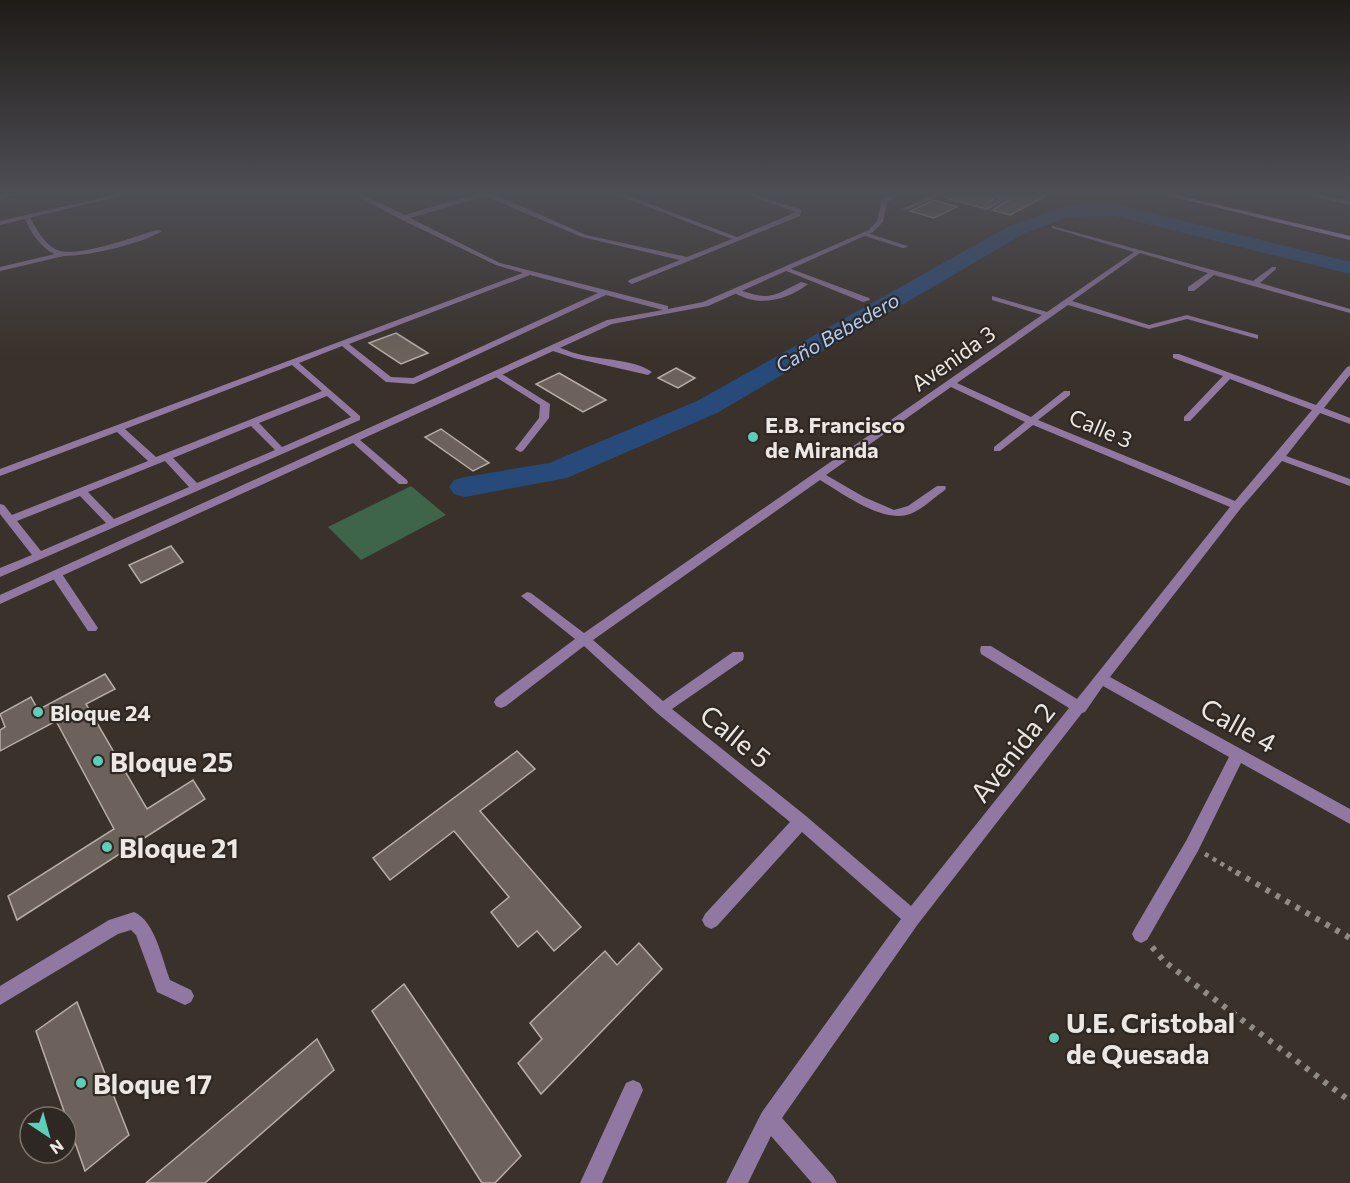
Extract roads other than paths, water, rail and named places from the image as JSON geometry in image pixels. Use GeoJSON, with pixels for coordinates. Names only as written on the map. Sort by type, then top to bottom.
{"type":"FeatureCollection","features":[{"type":"Feature","properties":{"kind":"street"},"geometry":{"type":"LineString","coordinates":[[51,248],[61,255]]}},
{"type":"Feature","properties":{"kind":"street"},"geometry":{"type":"LineString","coordinates":[[0,269],[98,248]]}},
{"type":"Feature","properties":{"kind":"street"},"geometry":{"type":"LineString","coordinates":[[465,248],[498,264],[603,293],[621,301],[678,310]]}},
{"type":"Feature","properties":{"kind":"street"},"geometry":{"type":"LineString","coordinates":[[638,248],[685,259]]}},
{"type":"Feature","properties":{"kind":"street"},"geometry":{"type":"LineString","coordinates":[[632,282],[716,248]]}},
{"type":"Feature","properties":{"kind":"street"},"geometry":{"type":"LineString","coordinates":[[0,600],[497,374],[613,318],[678,310],[705,304],[832,248]]}},
{"type":"Feature","properties":{"kind":"street"},"geometry":{"type":"LineString","coordinates":[[1129,248],[1350,311]]}},
{"type":"Feature","properties":{"kind":"street","name":"Avenida 3"},"geometry":{"type":"LineString","coordinates":[[501,702],[584,640],[1139,251]]}},
{"type":"Feature","properties":{"kind":"street"},"geometry":{"type":"LineString","coordinates":[[1254,284],[1274,268]]}},
{"type":"Feature","properties":{"kind":"street"},"geometry":{"type":"LineString","coordinates":[[786,269],[866,300]]}},
{"type":"Feature","properties":{"kind":"street"},"geometry":{"type":"LineString","coordinates":[[1191,289],[1214,272]]}},
{"type":"Feature","properties":{"kind":"street"},"geometry":{"type":"LineString","coordinates":[[0,473],[528,273]]}},
{"type":"Feature","properties":{"kind":"street"},"geometry":{"type":"LineString","coordinates":[[736,291],[758,301],[767,301],[804,284]]}},
{"type":"Feature","properties":{"kind":"street"},"geometry":{"type":"LineString","coordinates":[[344,344],[389,380],[414,381],[603,293]]}},
{"type":"Feature","properties":{"kind":"street"},"geometry":{"type":"LineString","coordinates":[[995,298],[1048,315]]}},
{"type":"Feature","properties":{"kind":"street"},"geometry":{"type":"LineString","coordinates":[[1067,302],[1149,327],[1188,317],[1255,337]]}},
{"type":"Feature","properties":{"kind":"street"},"geometry":{"type":"LineString","coordinates":[[553,348],[574,358],[624,363],[648,372]]}},
{"type":"Feature","properties":{"kind":"street"},"geometry":{"type":"LineString","coordinates":[[1176,356],[1350,421]]}},
{"type":"Feature","properties":{"kind":"street"},"geometry":{"type":"LineString","coordinates":[[0,573],[357,418],[295,363]]}},
{"type":"Feature","properties":{"kind":"street","name":"Avenida 2"},"geometry":{"type":"LineString","coordinates":[[737,1183],[769,1119],[912,918],[1080,708],[1237,506],[1280,457],[1350,369]]}},
{"type":"Feature","properties":{"kind":"street"},"geometry":{"type":"LineString","coordinates":[[497,374],[545,404],[544,418],[520,449]]}},
{"type":"Feature","properties":{"kind":"street"},"geometry":{"type":"LineString","coordinates":[[1187,419],[1228,376]]}},
{"type":"Feature","properties":{"kind":"street","name":"Calle 3"},"geometry":{"type":"LineString","coordinates":[[951,383],[1034,422],[1237,506]]}},
{"type":"Feature","properties":{"kind":"street"},"geometry":{"type":"LineString","coordinates":[[12,519],[328,392]]}},
{"type":"Feature","properties":{"kind":"street"},"geometry":{"type":"LineString","coordinates":[[997,449],[1034,422],[1067,393]]}},
{"type":"Feature","properties":{"kind":"street"},"geometry":{"type":"LineString","coordinates":[[252,422],[280,450]]}},
{"type":"Feature","properties":{"kind":"street"},"geometry":{"type":"LineString","coordinates":[[119,429],[154,461]]}},
{"type":"Feature","properties":{"kind":"street"},"geometry":{"type":"LineString","coordinates":[[354,439],[403,482]]}},
{"type":"Feature","properties":{"kind":"street"},"geometry":{"type":"LineString","coordinates":[[166,456],[196,488]]}},
{"type":"Feature","properties":{"kind":"street"},"geometry":{"type":"LineString","coordinates":[[1280,457],[1350,483]]}},
{"type":"Feature","properties":{"kind":"street"},"geometry":{"type":"LineString","coordinates":[[819,475],[879,508],[897,514],[904,513],[941,488]]}},
{"type":"Feature","properties":{"kind":"street"},"geometry":{"type":"LineString","coordinates":[[81,491],[112,523]]}},
{"type":"Feature","properties":{"kind":"street"},"geometry":{"type":"LineString","coordinates":[[0,507],[12,519],[39,556]]}},
{"type":"Feature","properties":{"kind":"street"},"geometry":{"type":"LineString","coordinates":[[56,574],[92,628]]}},
{"type":"Feature","properties":{"kind":"street","name":"Calle 5"},"geometry":{"type":"LineString","coordinates":[[528,596],[584,640],[662,709],[801,821],[912,918]]}},
{"type":"Feature","properties":{"kind":"street"},"geometry":{"type":"LineString","coordinates":[[986,650],[1080,708]]}},
{"type":"Feature","properties":{"kind":"street"},"geometry":{"type":"LineString","coordinates":[[662,709],[738,656]]}},
{"type":"Feature","properties":{"kind":"street","name":"Calle 4"},"geometry":{"type":"LineString","coordinates":[[1103,678],[1350,817]]}},
{"type":"Feature","properties":{"kind":"street"},"geometry":{"type":"LineString","coordinates":[[1141,934],[1192,846],[1238,754]]}},
{"type":"Feature","properties":{"kind":"street"},"geometry":{"type":"LineString","coordinates":[[711,920],[801,821]]}},
{"type":"Feature","properties":{"kind":"street"},"geometry":{"type":"LineString","coordinates":[[0,996],[115,926],[134,921],[143,930],[163,986],[185,996]]}},
{"type":"Feature","properties":{"kind":"street"},"geometry":{"type":"LineString","coordinates":[[591,1183],[633,1090]]}},
{"type":"Feature","properties":{"kind":"street"},"geometry":{"type":"LineString","coordinates":[[769,1119],[826,1183]]}},
{"type":"Feature","properties":{"kind":"waterway","name":"Caño Bebedero"},"geometry":{"type":"LineString","coordinates":[[465,487],[556,471],[707,407],[984,248]]}},
{"type":"Feature","properties":{"kind":"waterway","name":"Caño Bebedero"},"geometry":{"type":"LineString","coordinates":[[1270,248],[1350,268]]}},
{"type":"Feature","properties":{"kind":"place","name":"E.B. Francisco de Miranda"},"geometry":{"type":"Point","coordinates":[753,437]}},
{"type":"Feature","properties":{"kind":"place","name":"Bloque 24"},"geometry":{"type":"Point","coordinates":[38,712]}},
{"type":"Feature","properties":{"kind":"place","name":"Bloque 25"},"geometry":{"type":"Point","coordinates":[98,761]}},
{"type":"Feature","properties":{"kind":"place","name":"Bloque 21"},"geometry":{"type":"Point","coordinates":[107,847]}},
{"type":"Feature","properties":{"kind":"place","name":"U.E. Cristobal de Quesada"},"geometry":{"type":"Point","coordinates":[1054,1038]}},
{"type":"Feature","properties":{"kind":"place","name":"Bloque 17"},"geometry":{"type":"Point","coordinates":[81,1083]}}]}
